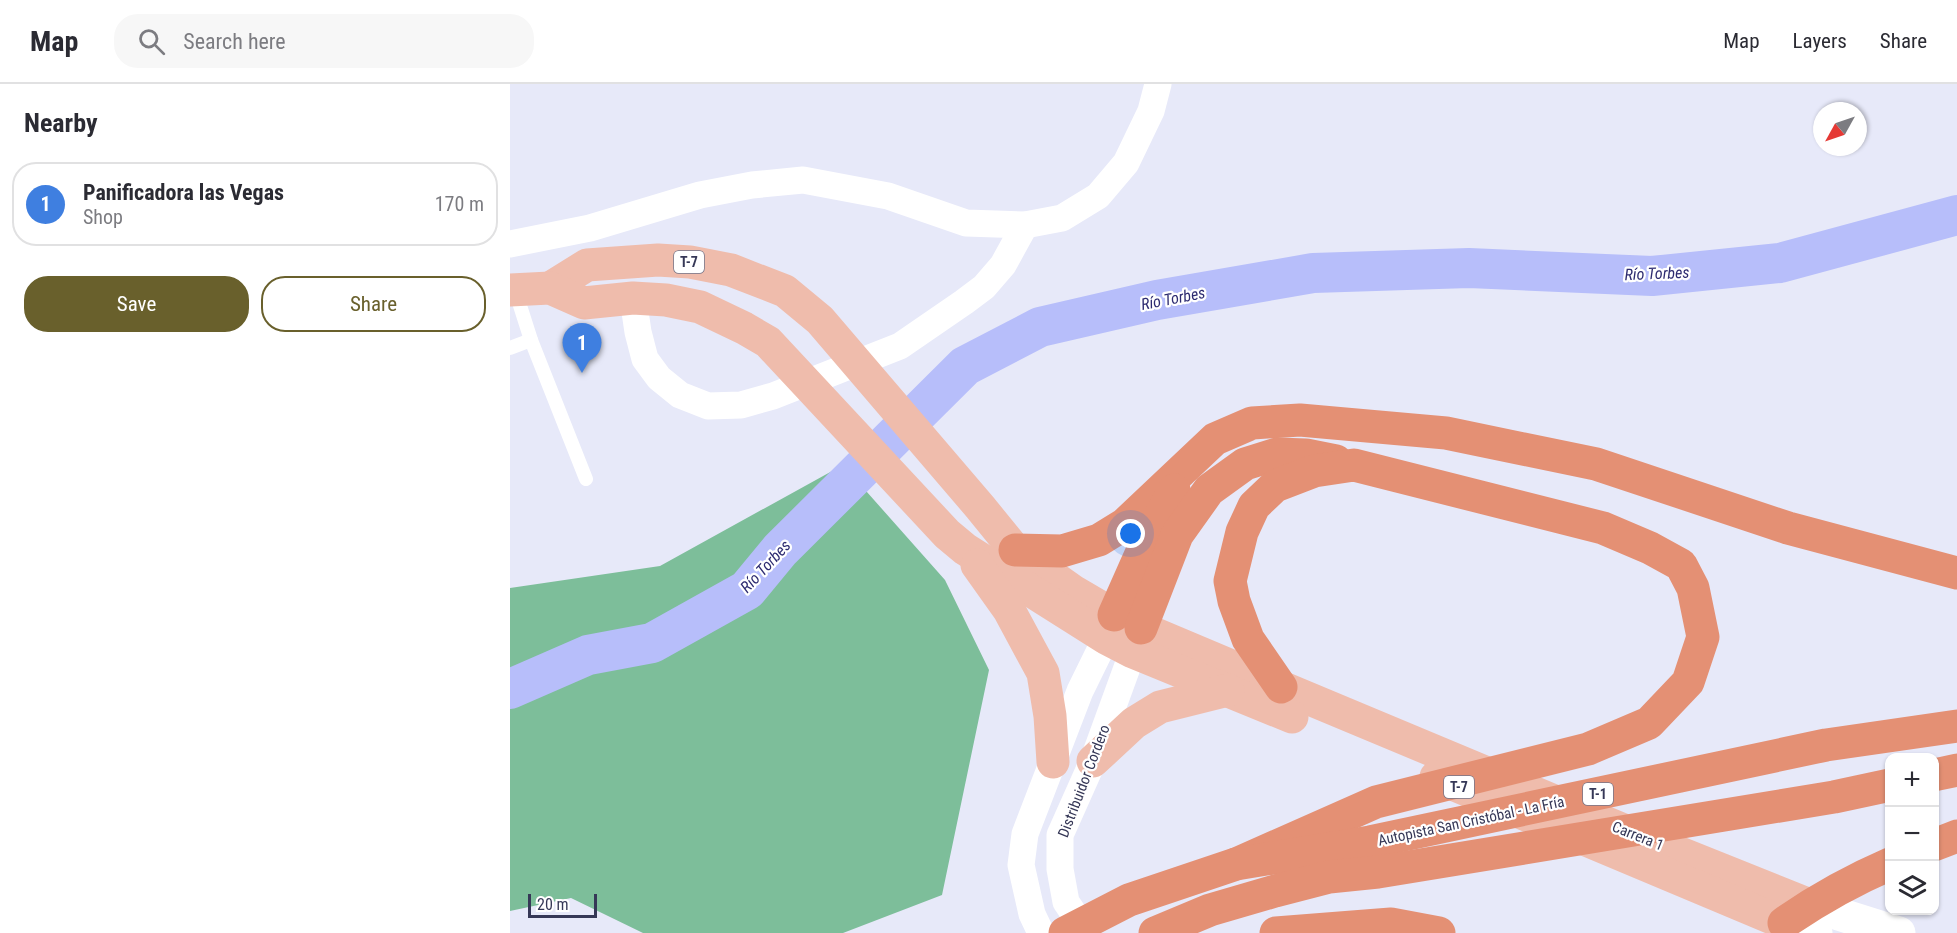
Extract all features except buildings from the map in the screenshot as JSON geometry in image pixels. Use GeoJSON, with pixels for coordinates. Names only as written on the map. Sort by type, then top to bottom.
{"type":"FeatureCollection","features":[{"type":"Feature","properties":{"kind":"highway"},"geometry":{"type":"LineString","coordinates":[[1015,550],[1062,551],[1099,540],[1125,524],[1215,439],[1252,423],[1300,420],[1446,433],[1596,464],[1788,528],[1957,573]]}},
{"type":"Feature","properties":{"kind":"highway"},"geometry":{"type":"LineString","coordinates":[[1124,633],[1177,536],[1209,490],[1245,464],[1277,454],[1306,454],[1603,528],[1650,548],[1681,565],[1693,588],[1703,637],[1688,682],[1649,723],[1588,749],[1376,802],[1236,864]]}},
{"type":"Feature","properties":{"kind":"highway"},"geometry":{"type":"LineString","coordinates":[[1281,687],[1248,639],[1234,601],[1230,581],[1242,532],[1254,506],[1275,486],[1314,471],[1354,465]]}},
{"type":"Feature","properties":{"kind":"highway"},"geometry":{"type":"LineString","coordinates":[[1124,633],[1145,545],[1184,469]]}},
{"type":"Feature","properties":{"kind":"highway","name":"Autopista San Cristóbal - La Fría"},"geometry":{"type":"LineString","coordinates":[[1155,933],[1210,910],[1329,877],[1374,857],[1826,745],[1957,726]]}},
{"type":"Feature","properties":{"kind":"highway"},"geometry":{"type":"LineString","coordinates":[[1939,774],[1957,770]]}},
{"type":"Feature","properties":{"kind":"highway","name":"Autopista San Cristóbal - La Fría"},"geometry":{"type":"LineString","coordinates":[[1065,933],[1129,900],[1236,864],[1374,857],[1833,797],[1885,786]]}},
{"type":"Feature","properties":{"kind":"highway"},"geometry":{"type":"LineString","coordinates":[[1939,843],[1957,836]]}},
{"type":"Feature","properties":{"kind":"highway"},"geometry":{"type":"LineString","coordinates":[[1803,920],[1873,871],[1885,866]]}},
{"type":"Feature","properties":{"kind":"highway"},"geometry":{"type":"LineString","coordinates":[[1276,933],[1391,924],[1439,933]]}},
{"type":"Feature","properties":{"kind":"main road","name":"T-7"},"geometry":{"type":"LineString","coordinates":[[550,288],[587,265],[658,260],[690,262],[731,270],[785,291],[820,320],[1015,550],[1073,591],[1124,633]]}},
{"type":"Feature","properties":{"kind":"main road","name":"T-7"},"geometry":{"type":"LineString","coordinates":[[512,289],[550,288],[584,303],[633,298],[666,300],[700,307],[744,328],[768,342],[956,542],[1228,690],[1803,920]]}},
{"type":"Feature","properties":{"kind":"main road"},"geometry":{"type":"LineString","coordinates":[[956,542],[1009,610],[1043,673],[1050,716],[1053,762]]}},
{"type":"Feature","properties":{"kind":"main road","name":"Carrera 1"},"geometry":{"type":"LineString","coordinates":[[1124,633],[1281,687],[1634,834],[1803,920]]}},
{"type":"Feature","properties":{"kind":"main road"},"geometry":{"type":"LineString","coordinates":[[1093,761],[1134,723],[1160,707],[1228,690]]}},
{"type":"Feature","properties":{"kind":"street"},"geometry":{"type":"LineString","coordinates":[[510,244],[590,228],[700,195],[752,185],[802,180],[888,196],[966,223],[1024,225],[1062,218],[1098,196],[1126,163],[1151,111],[1158,84]]}},
{"type":"Feature","properties":{"kind":"street"},"geometry":{"type":"LineString","coordinates":[[633,298],[645,359],[659,378],[680,395],[708,406],[741,405],[772,396],[900,346],[984,287],[1003,266],[1024,225]]}},
{"type":"Feature","properties":{"kind":"street"},"geometry":{"type":"LineString","coordinates":[[1041,933],[1032,914],[1021,865],[1025,834],[1080,691],[1124,633]]}},
{"type":"Feature","properties":{"kind":"street","name":"Distribuidor Cordero"},"geometry":{"type":"LineString","coordinates":[[1087,933],[1066,902],[1060,869],[1060,835],[1093,761],[1124,633]]}},
{"type":"Feature","properties":{"kind":"street","name":"Carrera 1"},"geometry":{"type":"LineString","coordinates":[[1803,920],[1899,933]]}},
{"type":"Feature","properties":{"kind":"lane"},"geometry":{"type":"LineString","coordinates":[[512,289],[586,479]]}},
{"type":"Feature","properties":{"kind":"lane"},"geometry":{"type":"LineString","coordinates":[[510,348],[531,340]]}},
{"type":"Feature","properties":{"kind":"green space"},"geometry":{"type":"Polygon","coordinates":[[[843,465],[945,580],[989,670],[942,895],[843,933],[643,933],[571,898],[510,911],[510,588],[660,566],[843,465]]]}},
{"type":"Feature","properties":{"kind":"waterway","name":"Río Torbes"},"geometry":{"type":"LineString","coordinates":[[510,689],[588,655],[652,643],[747,590],[780,550],[965,366],[1040,327],[1157,300],[1313,273],[1469,268],[1652,276],[1780,263],[1957,215]]}},
{"type":"Feature","properties":{"kind":"place","name":"Panificadora las Vegas"},"geometry":{"type":"Point","coordinates":[582,373]}}]}
